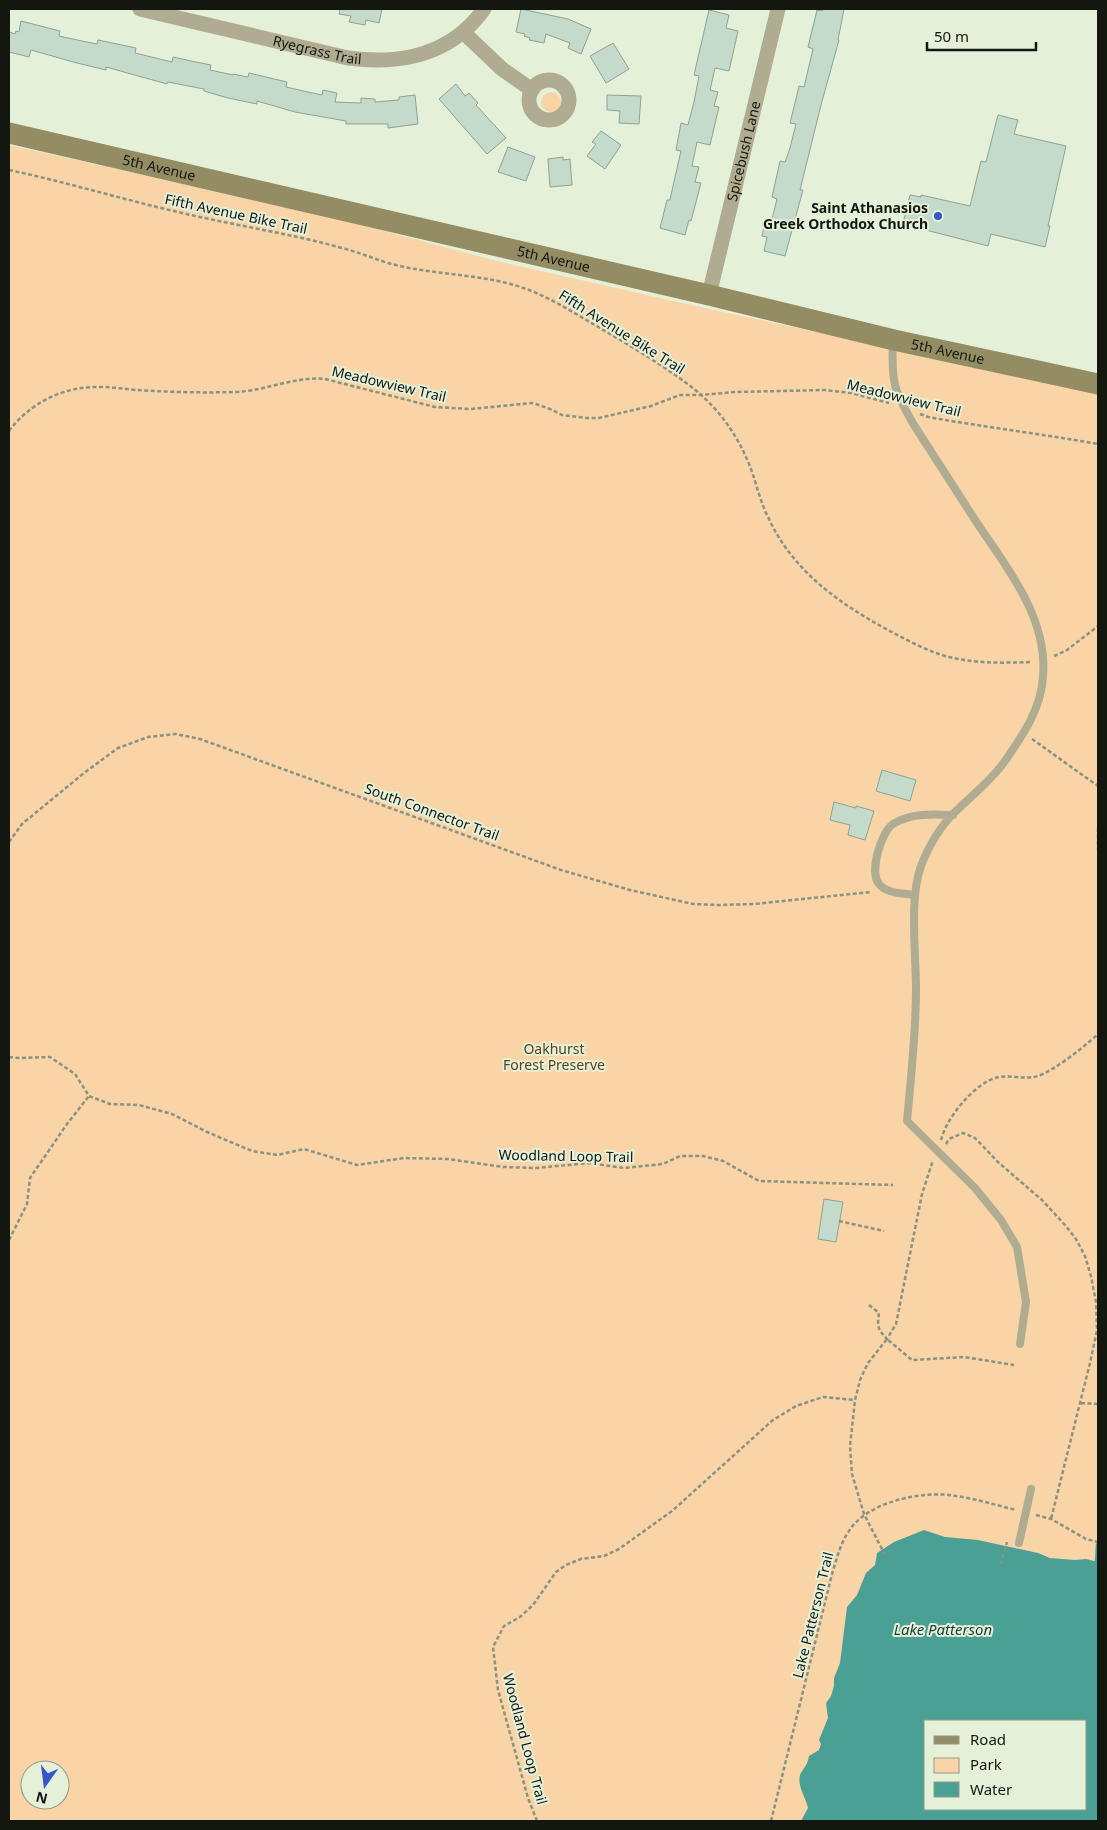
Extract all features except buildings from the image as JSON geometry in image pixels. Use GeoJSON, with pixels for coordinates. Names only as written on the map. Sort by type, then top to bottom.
{"type":"FeatureCollection","features":[{"type":"Feature","properties":{"kind":"street","name":"Ryegrass Trail"},"geometry":{"type":"LineString","coordinates":[[140,9],[348,58],[373,61],[420,55],[444,46],[463,32],[484,9]]}},
{"type":"Feature","properties":{"kind":"street","name":"Spicebush Lane"},"geometry":{"type":"LineString","coordinates":[[709,295],[778,9]]}},
{"type":"Feature","properties":{"kind":"street"},"geometry":{"type":"LineString","coordinates":[[463,32],[502,69],[532,90]]}},
{"type":"Feature","properties":{"kind":"street","name":"5th Avenue"},"geometry":{"type":"LineString","coordinates":[[9,133],[709,295],[894,340],[1098,384]]}},
{"type":"Feature","properties":{"kind":"lane"},"geometry":{"type":"LineString","coordinates":[[894,340],[892,371],[895,387],[904,408],[1020,588],[1036,621],[1043,659],[1043,678],[1039,699],[1024,733],[1003,765],[953,814],[943,827],[921,866],[915,895],[916,999],[907,1121],[975,1188],[1001,1220],[1017,1247],[1026,1302],[1020,1344]]}},
{"type":"Feature","properties":{"kind":"lane"},"geometry":{"type":"LineString","coordinates":[[915,895],[887,890],[879,883],[874,866],[885,832],[891,825],[912,816],[953,814]]}},
{"type":"Feature","properties":{"kind":"lane"},"geometry":{"type":"LineString","coordinates":[[1019,1543],[1031,1489]]}},
{"type":"Feature","properties":{"kind":"path","name":"Fifth Avenue Bike Trail"},"geometry":{"type":"LineString","coordinates":[[9,170],[176,212],[342,248],[389,263],[526,289],[547,297],[623,341],[689,386],[711,404],[730,428],[746,456],[768,518],[783,546],[805,572],[826,590],[882,627],[918,646],[943,655],[996,663],[1033,662],[1043,659],[1067,650],[1098,626]]}},
{"type":"Feature","properties":{"kind":"path","name":"Meadowview Trail"},"geometry":{"type":"LineString","coordinates":[[9,431],[31,408],[47,398],[63,392],[99,387],[236,392],[312,378],[325,379],[435,407],[470,409],[533,403],[550,408],[562,415],[586,418],[599,418],[651,406],[680,395],[825,390],[872,397],[928,417],[1098,444]]}},
{"type":"Feature","properties":{"kind":"path"},"geometry":{"type":"LineString","coordinates":[[1024,733],[1098,786]]}},
{"type":"Feature","properties":{"kind":"path","name":"South Connector Trail"},"geometry":{"type":"LineString","coordinates":[[9,842],[22,824],[84,773],[118,748],[148,737],[176,734],[200,738],[561,870],[630,890],[693,904],[754,904],[887,890]]}},
{"type":"Feature","properties":{"kind":"path"},"geometry":{"type":"LineString","coordinates":[[1098,828],[1098,849]]}},
{"type":"Feature","properties":{"kind":"path"},"geometry":{"type":"LineString","coordinates":[[939,1151],[944,1130],[964,1102],[978,1087],[993,1078],[1028,1078],[1045,1073],[1098,1034]]}},
{"type":"Feature","properties":{"kind":"path"},"geometry":{"type":"LineString","coordinates":[[9,1057],[50,1057],[75,1074],[89,1096],[67,1124],[30,1178],[27,1204],[9,1240]]}},
{"type":"Feature","properties":{"kind":"path","name":"Woodland Loop Trail"},"geometry":{"type":"LineString","coordinates":[[89,1096],[110,1104],[139,1106],[172,1114],[206,1132],[252,1151],[277,1155],[304,1149],[357,1165],[404,1158],[463,1160],[503,1167],[536,1168],[589,1163],[624,1168],[663,1164],[680,1156],[703,1156],[724,1161],[758,1180],[893,1185]]}},
{"type":"Feature","properties":{"kind":"path"},"geometry":{"type":"LineString","coordinates":[[884,1555],[864,1514],[852,1474],[850,1446],[855,1400],[860,1380],[868,1363],[896,1324],[930,1163],[949,1139],[963,1133],[975,1138],[1066,1225],[1085,1256],[1091,1276],[1096,1302],[1097,1330],[1051,1519]]}},
{"type":"Feature","properties":{"kind":"path"},"geometry":{"type":"LineString","coordinates":[[839,1221],[884,1231]]}},
{"type":"Feature","properties":{"kind":"path"},"geometry":{"type":"LineString","coordinates":[[870,1305],[879,1313],[878,1330],[912,1360],[964,1357],[1014,1366]]}},
{"type":"Feature","properties":{"kind":"path","name":"Woodland Loop Trail"},"geometry":{"type":"LineString","coordinates":[[537,1821],[528,1798],[498,1690],[493,1647],[504,1626],[520,1617],[533,1605],[556,1572],[566,1565],[581,1559],[604,1556],[619,1549],[672,1512],[773,1420],[796,1406],[823,1397],[855,1400]]}},
{"type":"Feature","properties":{"kind":"path"},"geometry":{"type":"LineString","coordinates":[[1080,1403],[1098,1404]]}},
{"type":"Feature","properties":{"kind":"path","name":"Lake Patterson Trail"},"geometry":{"type":"LineString","coordinates":[[772,1821],[832,1574],[842,1541],[851,1527],[864,1514],[892,1500],[922,1496],[954,1495],[1051,1519],[1086,1539],[1098,1542]]}},
{"type":"Feature","properties":{"kind":"path"},"geometry":{"type":"LineString","coordinates":[[1001,1564],[1007,1542]]}},
{"type":"Feature","properties":{"kind":"green space"},"geometry":{"type":"Polygon","coordinates":[[[551,92],[558,95],[561,102],[558,109],[551,112],[544,109],[541,102],[544,95],[551,92]]]}},
{"type":"Feature","properties":{"kind":"green space","name":"Oakhurst Forest Preserve"},"geometry":{"type":"Polygon","coordinates":[[[9,145],[324,215],[493,260],[1098,393],[1098,1821],[9,1821],[9,145]]]}},
{"type":"Feature","properties":{"kind":"water","name":"Lake Patterson"},"geometry":{"type":"Polygon","coordinates":[[[924,1530],[945,1537],[978,1540],[1038,1553],[1050,1558],[1086,1559],[1098,1562],[1098,1821],[801,1821],[808,1808],[799,1779],[809,1756],[819,1750],[821,1744],[819,1740],[828,1718],[826,1703],[831,1696],[834,1678],[840,1663],[847,1607],[857,1595],[866,1573],[875,1565],[877,1553],[894,1542],[924,1530]]]}},
{"type":"Feature","properties":{"kind":"waterway"},"geometry":{"type":"LineString","coordinates":[[1097,1562],[1098,1545]]}},
{"type":"Feature","properties":{"kind":"place","name":"Saint Athanasios Greek Orthodox Church"},"geometry":{"type":"Point","coordinates":[938,216]}}]}
